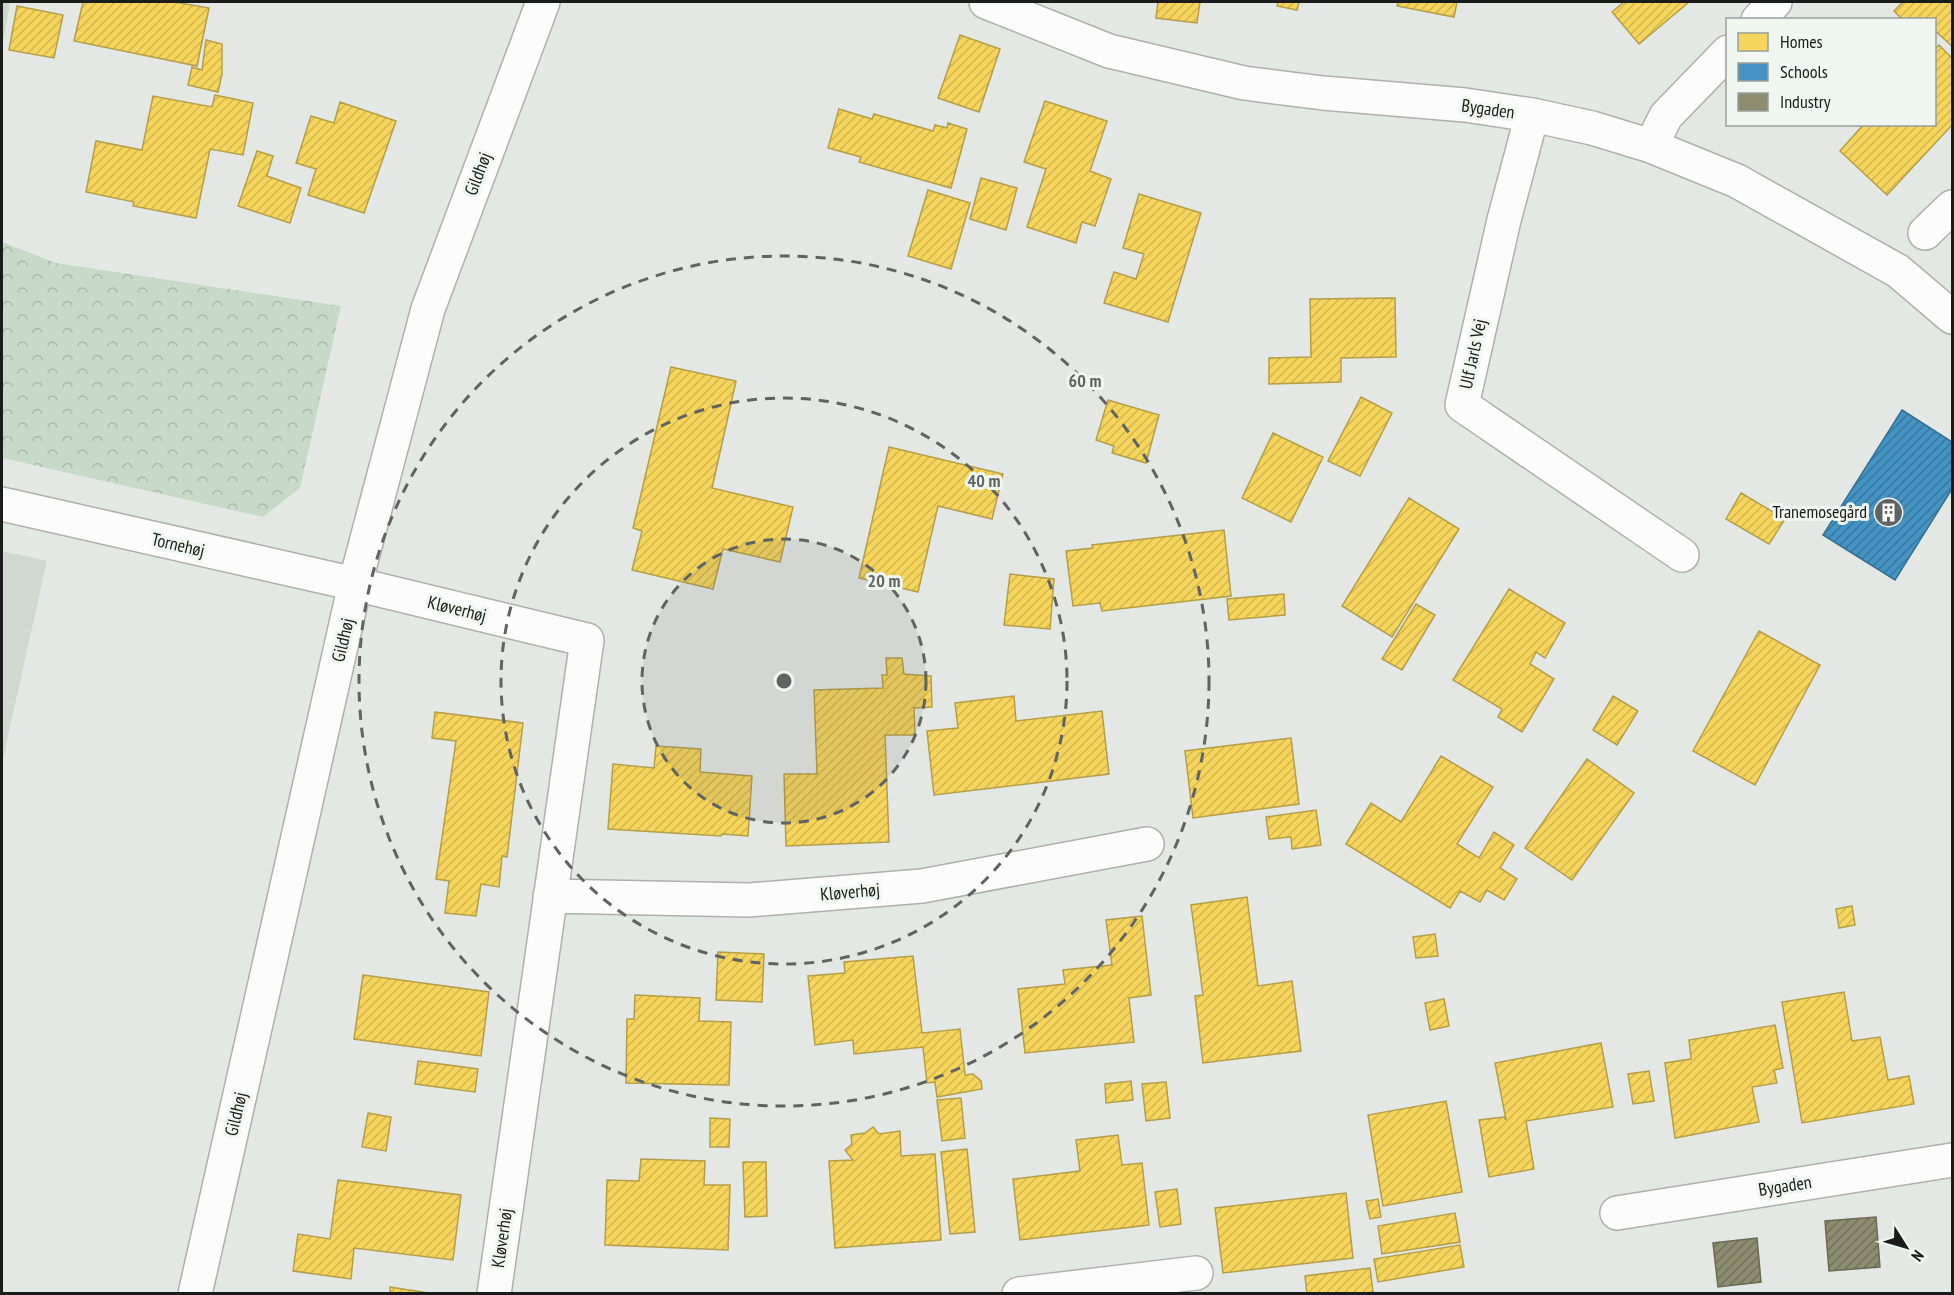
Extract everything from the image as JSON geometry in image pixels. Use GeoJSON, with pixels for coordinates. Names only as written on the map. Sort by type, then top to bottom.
{"type":"FeatureCollection","features":[{"type":"Feature","properties":{"kind":"street","name":"Gildhøj"},"geometry":{"type":"LineString","coordinates":[[195,1293],[356,584],[428,309],[543,2]]}},
{"type":"Feature","properties":{"kind":"street","name":"Bygaden"},"geometry":{"type":"LineString","coordinates":[[986,2],[1109,51],[1244,83],[1323,93],[1465,105],[1592,128],[1651,146],[1737,181],[1898,271],[1953,317]]}},
{"type":"Feature","properties":{"kind":"street"},"geometry":{"type":"LineString","coordinates":[[1760,18],[1775,2]]}},
{"type":"Feature","properties":{"kind":"street"},"geometry":{"type":"LineString","coordinates":[[1651,146],[1666,116],[1726,54]]}},
{"type":"Feature","properties":{"kind":"street","name":"Ulf Jarls Vej"},"geometry":{"type":"LineString","coordinates":[[1532,116],[1504,220],[1462,405],[1682,555]]}},
{"type":"Feature","properties":{"kind":"street"},"geometry":{"type":"LineString","coordinates":[[1926,233],[1953,207]]}},
{"type":"Feature","properties":{"kind":"street","name":"Tornehøj"},"geometry":{"type":"LineString","coordinates":[[2,504],[356,584]]}},
{"type":"Feature","properties":{"kind":"street","name":"Kløverhøj"},"geometry":{"type":"LineString","coordinates":[[356,584],[586,640],[494,1293]]}},
{"type":"Feature","properties":{"kind":"street","name":"Kløverhøj"},"geometry":{"type":"LineString","coordinates":[[550,896],[748,900],[922,886],[1147,844]]}},
{"type":"Feature","properties":{"kind":"street","name":"Bygaden"},"geometry":{"type":"LineString","coordinates":[[1617,1213],[1953,1160]]}},
{"type":"Feature","properties":{"kind":"street"},"geometry":{"type":"LineString","coordinates":[[1018,1293],[1196,1273]]}},
{"type":"Feature","properties":{"kind":"shaded area"},"geometry":{"type":"Polygon","coordinates":[[[2,551],[47,561],[2,763],[2,551]]]}},
{"type":"Feature","properties":{"kind":"green space"},"geometry":{"type":"Polygon","coordinates":[[[2,2],[10,2],[2,49],[2,2]]]}},
{"type":"Feature","properties":{"kind":"green space"},"geometry":{"type":"Polygon","coordinates":[[[2,242],[56,263],[341,306],[300,488],[263,517],[2,458],[2,242]]]}},
{"type":"Feature","properties":{"kind":"building: Homes"},"geometry":{"type":"Polygon","coordinates":[[[83,2],[175,2],[209,8],[197,66],[74,41],[83,2]]]}},
{"type":"Feature","properties":{"kind":"building: Homes"},"geometry":{"type":"Polygon","coordinates":[[[1158,2],[1200,2],[1197,23],[1156,18],[1158,2]]]}},
{"type":"Feature","properties":{"kind":"building: Homes"},"geometry":{"type":"Polygon","coordinates":[[[1278,2],[1299,2],[1297,10],[1277,6],[1278,2]]]}},
{"type":"Feature","properties":{"kind":"building: Homes"},"geometry":{"type":"Polygon","coordinates":[[[1398,2],[1457,2],[1454,17],[1397,6],[1398,2]]]}},
{"type":"Feature","properties":{"kind":"building: Homes"},"geometry":{"type":"Polygon","coordinates":[[[1624,2],[1689,2],[1639,44],[1612,12],[1624,2]]]}},
{"type":"Feature","properties":{"kind":"building: Homes"},"geometry":{"type":"Polygon","coordinates":[[[1903,2],[1952,2],[1952,46],[1936,32],[1936,18],[1901,18],[1894,11],[1903,2]]]}},
{"type":"Feature","properties":{"kind":"building: Homes"},"geometry":{"type":"Polygon","coordinates":[[[17,6],[63,15],[54,58],[9,50],[17,6]]]}},
{"type":"Feature","properties":{"kind":"building: Homes"},"geometry":{"type":"Polygon","coordinates":[[[960,35],[1000,49],[979,112],[938,98],[960,35]]]}},
{"type":"Feature","properties":{"kind":"building: Homes"},"geometry":{"type":"Polygon","coordinates":[[[206,40],[222,44],[222,74],[218,92],[188,85],[192,67],[202,70],[206,40]]]}},
{"type":"Feature","properties":{"kind":"building: Homes"},"geometry":{"type":"Polygon","coordinates":[[[1939,45],[1952,58],[1952,125],[1887,195],[1840,151],[1862,126],[1936,126],[1936,48],[1939,45]]]}},
{"type":"Feature","properties":{"kind":"building: Homes"},"geometry":{"type":"Polygon","coordinates":[[[215,95],[253,103],[243,155],[210,149],[196,218],[133,206],[134,202],[86,192],[96,141],[142,150],[153,96],[212,107],[215,95]]]}},
{"type":"Feature","properties":{"kind":"building: Homes"},"geometry":{"type":"Polygon","coordinates":[[[1045,101],[1107,121],[1090,171],[1111,179],[1095,226],[1082,222],[1076,243],[1027,227],[1046,169],[1024,162],[1045,101]]]}},
{"type":"Feature","properties":{"kind":"building: Homes"},"geometry":{"type":"Polygon","coordinates":[[[340,102],[396,121],[364,213],[308,195],[316,169],[296,163],[311,116],[334,123],[340,102]]]}},
{"type":"Feature","properties":{"kind":"building: Homes"},"geometry":{"type":"Polygon","coordinates":[[[839,109],[872,119],[874,114],[933,131],[935,125],[947,128],[948,123],[967,129],[951,188],[859,162],[861,157],[828,148],[839,109]]]}},
{"type":"Feature","properties":{"kind":"building: Homes"},"geometry":{"type":"Polygon","coordinates":[[[257,151],[273,156],[267,176],[301,188],[290,223],[238,206],[257,151]]]}},
{"type":"Feature","properties":{"kind":"building: Homes"},"geometry":{"type":"Polygon","coordinates":[[[981,178],[1017,188],[1006,230],[970,219],[981,178]]]}},
{"type":"Feature","properties":{"kind":"building: Homes"},"geometry":{"type":"Polygon","coordinates":[[[928,190],[970,203],[951,269],[908,256],[928,190]]]}},
{"type":"Feature","properties":{"kind":"building: Homes"},"geometry":{"type":"Polygon","coordinates":[[[1139,194],[1201,213],[1168,322],[1104,303],[1114,272],[1136,279],[1144,254],[1123,248],[1139,194]]]}},
{"type":"Feature","properties":{"kind":"building: Homes"},"geometry":{"type":"Polygon","coordinates":[[[1395,298],[1396,357],[1341,358],[1341,382],[1269,384],[1269,358],[1311,357],[1310,299],[1395,298]]]}},
{"type":"Feature","properties":{"kind":"building: Homes"},"geometry":{"type":"Polygon","coordinates":[[[671,367],[736,381],[712,488],[793,507],[780,562],[723,549],[713,589],[632,570],[642,531],[633,528],[671,367]]]}},
{"type":"Feature","properties":{"kind":"building: Homes"},"geometry":{"type":"Polygon","coordinates":[[[1361,397],[1392,413],[1360,476],[1328,461],[1361,397]]]}},
{"type":"Feature","properties":{"kind":"building: Homes"},"geometry":{"type":"Polygon","coordinates":[[[1108,400],[1159,415],[1146,463],[1112,453],[1114,446],[1096,440],[1108,400]]]}},
{"type":"Feature","properties":{"kind":"building: Homes"},"geometry":{"type":"Polygon","coordinates":[[[1273,433],[1323,457],[1291,522],[1242,498],[1273,433]]]}},
{"type":"Feature","properties":{"kind":"building: Homes"},"geometry":{"type":"Polygon","coordinates":[[[889,447],[1003,474],[992,519],[938,506],[918,592],[859,578],[889,447]]]}},
{"type":"Feature","properties":{"kind":"building: Homes"},"geometry":{"type":"Polygon","coordinates":[[[1741,493],[1785,519],[1769,544],[1726,519],[1741,493]]]}},
{"type":"Feature","properties":{"kind":"building: Homes"},"geometry":{"type":"Polygon","coordinates":[[[1409,498],[1459,529],[1392,637],[1342,606],[1409,498]]]}},
{"type":"Feature","properties":{"kind":"building: Homes"},"geometry":{"type":"Polygon","coordinates":[[[1224,530],[1231,596],[1102,611],[1100,603],[1073,606],[1066,551],[1093,548],[1092,545],[1224,530]]]}},
{"type":"Feature","properties":{"kind":"building: Homes"},"geometry":{"type":"Polygon","coordinates":[[[1010,574],[1054,579],[1050,629],[1004,625],[1010,574]]]}},
{"type":"Feature","properties":{"kind":"building: Homes"},"geometry":{"type":"Polygon","coordinates":[[[1509,589],[1565,623],[1545,658],[1536,652],[1530,664],[1554,679],[1522,732],[1498,717],[1502,709],[1453,680],[1509,589]]]}},
{"type":"Feature","properties":{"kind":"building: Homes"},"geometry":{"type":"Polygon","coordinates":[[[1284,594],[1285,615],[1229,620],[1227,599],[1284,594]]]}},
{"type":"Feature","properties":{"kind":"building: Homes"},"geometry":{"type":"Polygon","coordinates":[[[1416,604],[1435,615],[1402,670],[1382,659],[1416,604]]]}},
{"type":"Feature","properties":{"kind":"building: Homes"},"geometry":{"type":"Polygon","coordinates":[[[1759,631],[1820,665],[1755,785],[1693,751],[1759,631]]]}},
{"type":"Feature","properties":{"kind":"building: Homes"},"geometry":{"type":"Polygon","coordinates":[[[886,658],[902,658],[904,674],[931,676],[932,707],[914,708],[915,735],[885,735],[889,842],[786,846],[784,774],[817,774],[814,690],[883,688],[882,675],[887,675],[886,658]]]}},
{"type":"Feature","properties":{"kind":"building: Homes"},"geometry":{"type":"Polygon","coordinates":[[[1014,696],[1016,721],[1102,711],[1109,774],[934,795],[927,731],[958,728],[955,703],[1014,696]]]}},
{"type":"Feature","properties":{"kind":"building: Homes"},"geometry":{"type":"Polygon","coordinates":[[[1613,696],[1638,711],[1617,745],[1593,730],[1613,696]]]}},
{"type":"Feature","properties":{"kind":"building: Homes"},"geometry":{"type":"Polygon","coordinates":[[[435,712],[523,723],[507,857],[502,856],[499,887],[481,884],[476,916],[445,913],[449,881],[436,879],[456,741],[432,738],[435,712]]]}},
{"type":"Feature","properties":{"kind":"building: Homes"},"geometry":{"type":"Polygon","coordinates":[[[1291,738],[1299,804],[1193,818],[1185,751],[1291,738]]]}},
{"type":"Feature","properties":{"kind":"building: Homes"},"geometry":{"type":"Polygon","coordinates":[[[656,746],[701,749],[700,772],[752,776],[748,836],[608,829],[613,764],[654,768],[656,746]]]}},
{"type":"Feature","properties":{"kind":"building: Homes"},"geometry":{"type":"Polygon","coordinates":[[[1441,756],[1493,787],[1457,844],[1479,858],[1494,832],[1514,845],[1500,868],[1517,879],[1504,900],[1487,890],[1480,902],[1460,891],[1450,908],[1346,844],[1371,803],[1401,822],[1441,756]]]}},
{"type":"Feature","properties":{"kind":"building: Homes"},"geometry":{"type":"Polygon","coordinates":[[[1587,759],[1634,793],[1572,880],[1525,848],[1587,759]]]}},
{"type":"Feature","properties":{"kind":"building: Homes"},"geometry":{"type":"Polygon","coordinates":[[[1316,810],[1321,845],[1292,849],[1291,837],[1269,839],[1266,817],[1316,810]]]}},
{"type":"Feature","properties":{"kind":"building: Homes"},"geometry":{"type":"Polygon","coordinates":[[[1247,897],[1258,986],[1292,981],[1301,1051],[1203,1063],[1195,996],[1203,995],[1191,905],[1247,897]]]}},
{"type":"Feature","properties":{"kind":"building: Homes"},"geometry":{"type":"Polygon","coordinates":[[[1852,906],[1855,925],[1839,928],[1836,909],[1852,906]]]}},
{"type":"Feature","properties":{"kind":"building: Homes"},"geometry":{"type":"Polygon","coordinates":[[[1142,916],[1151,995],[1129,998],[1134,1042],[1025,1053],[1018,989],[1065,984],[1063,970],[1112,965],[1106,920],[1142,916]]]}},
{"type":"Feature","properties":{"kind":"building: Homes"},"geometry":{"type":"Polygon","coordinates":[[[1435,934],[1438,956],[1416,958],[1413,937],[1435,934]]]}},
{"type":"Feature","properties":{"kind":"building: Homes"},"geometry":{"type":"Polygon","coordinates":[[[718,952],[764,954],[762,1002],[716,1000],[718,952]]]}},
{"type":"Feature","properties":{"kind":"building: Homes"},"geometry":{"type":"Polygon","coordinates":[[[913,956],[922,1033],[960,1029],[965,1075],[973,1074],[981,1081],[982,1089],[937,1097],[935,1082],[927,1083],[923,1047],[854,1054],[853,1040],[815,1045],[808,976],[845,973],[844,962],[913,956]]]}},
{"type":"Feature","properties":{"kind":"building: Homes"},"geometry":{"type":"Polygon","coordinates":[[[363,975],[489,992],[481,1056],[354,1039],[363,975]]]}},
{"type":"Feature","properties":{"kind":"building: Homes"},"geometry":{"type":"Polygon","coordinates":[[[1844,992],[1852,1041],[1880,1037],[1888,1080],[1909,1076],[1914,1104],[1802,1123],[1782,1002],[1844,992]]]}},
{"type":"Feature","properties":{"kind":"building: Homes"},"geometry":{"type":"Polygon","coordinates":[[[635,995],[700,998],[699,1021],[731,1022],[729,1085],[626,1083],[627,1019],[634,1019],[635,995]]]}},
{"type":"Feature","properties":{"kind":"building: Homes"},"geometry":{"type":"Polygon","coordinates":[[[1444,999],[1449,1026],[1430,1030],[1425,1003],[1444,999]]]}},
{"type":"Feature","properties":{"kind":"building: Homes"},"geometry":{"type":"Polygon","coordinates":[[[1775,1025],[1783,1068],[1774,1070],[1777,1083],[1752,1087],[1759,1122],[1675,1138],[1665,1063],[1691,1059],[1689,1040],[1775,1025]]]}},
{"type":"Feature","properties":{"kind":"building: Homes"},"geometry":{"type":"Polygon","coordinates":[[[1601,1043],[1613,1107],[1526,1121],[1534,1169],[1489,1177],[1479,1120],[1504,1117],[1506,1120],[1495,1063],[1601,1043]]]}},
{"type":"Feature","properties":{"kind":"building: Homes"},"geometry":{"type":"Polygon","coordinates":[[[418,1061],[478,1069],[475,1092],[415,1084],[418,1061]]]}},
{"type":"Feature","properties":{"kind":"building: Homes"},"geometry":{"type":"Polygon","coordinates":[[[1649,1071],[1654,1101],[1633,1104],[1628,1074],[1649,1071]]]}},
{"type":"Feature","properties":{"kind":"building: Homes"},"geometry":{"type":"Polygon","coordinates":[[[1131,1081],[1133,1100],[1106,1103],[1105,1084],[1131,1081]]]}},
{"type":"Feature","properties":{"kind":"building: Homes"},"geometry":{"type":"Polygon","coordinates":[[[1166,1082],[1170,1118],[1146,1121],[1142,1084],[1166,1082]]]}},
{"type":"Feature","properties":{"kind":"building: Homes"},"geometry":{"type":"Polygon","coordinates":[[[961,1098],[965,1138],[942,1141],[937,1100],[961,1098]]]}},
{"type":"Feature","properties":{"kind":"building: Homes"},"geometry":{"type":"Polygon","coordinates":[[[1446,1101],[1462,1192],[1383,1206],[1368,1115],[1446,1101]]]}},
{"type":"Feature","properties":{"kind":"building: Homes"},"geometry":{"type":"Polygon","coordinates":[[[368,1113],[391,1117],[386,1151],[362,1147],[368,1113]]]}},
{"type":"Feature","properties":{"kind":"building: Homes"},"geometry":{"type":"Polygon","coordinates":[[[710,1118],[730,1119],[729,1147],[710,1147],[710,1118]]]}},
{"type":"Feature","properties":{"kind":"building: Homes"},"geometry":{"type":"Polygon","coordinates":[[[873,1127],[879,1134],[900,1131],[901,1156],[935,1154],[941,1240],[835,1248],[829,1161],[853,1160],[845,1150],[852,1144],[851,1135],[865,1133],[873,1127]]]}},
{"type":"Feature","properties":{"kind":"building: Homes"},"geometry":{"type":"Polygon","coordinates":[[[1118,1135],[1122,1165],[1142,1163],[1149,1225],[1020,1240],[1013,1179],[1080,1171],[1076,1140],[1118,1135]]]}},
{"type":"Feature","properties":{"kind":"building: Homes"},"geometry":{"type":"Polygon","coordinates":[[[967,1149],[975,1232],[950,1234],[941,1152],[967,1149]]]}},
{"type":"Feature","properties":{"kind":"building: Homes"},"geometry":{"type":"Polygon","coordinates":[[[641,1159],[705,1161],[704,1185],[730,1185],[728,1250],[605,1245],[607,1180],[639,1181],[641,1159]]]}},
{"type":"Feature","properties":{"kind":"building: Homes"},"geometry":{"type":"Polygon","coordinates":[[[743,1162],[766,1162],[767,1216],[745,1217],[743,1162]]]}},
{"type":"Feature","properties":{"kind":"building: Homes"},"geometry":{"type":"Polygon","coordinates":[[[338,1180],[461,1195],[453,1260],[354,1248],[351,1279],[293,1271],[298,1234],[330,1239],[338,1180]]]}},
{"type":"Feature","properties":{"kind":"building: Homes"},"geometry":{"type":"Polygon","coordinates":[[[1177,1189],[1181,1224],[1160,1227],[1155,1192],[1177,1189]]]}},
{"type":"Feature","properties":{"kind":"building: Homes"},"geometry":{"type":"Polygon","coordinates":[[[1346,1193],[1353,1258],[1223,1273],[1215,1208],[1346,1193]]]}},
{"type":"Feature","properties":{"kind":"building: Homes"},"geometry":{"type":"Polygon","coordinates":[[[1378,1199],[1381,1217],[1370,1219],[1366,1201],[1378,1199]]]}},
{"type":"Feature","properties":{"kind":"building: Homes"},"geometry":{"type":"Polygon","coordinates":[[[1455,1213],[1460,1242],[1382,1254],[1378,1226],[1455,1213]]]}},
{"type":"Feature","properties":{"kind":"building: Homes"},"geometry":{"type":"Polygon","coordinates":[[[1460,1245],[1464,1267],[1378,1282],[1374,1259],[1460,1245]]]}},
{"type":"Feature","properties":{"kind":"building: Homes"},"geometry":{"type":"Polygon","coordinates":[[[1370,1268],[1373,1292],[1307,1294],[1305,1276],[1370,1268]]]}},
{"type":"Feature","properties":{"kind":"building: Homes"},"geometry":{"type":"Polygon","coordinates":[[[390,1287],[435,1294],[390,1294],[390,1287]]]}},
{"type":"Feature","properties":{"kind":"building: Schools","name":"Tranemosegård"},"geometry":{"type":"Polygon","coordinates":[[[1902,410],[1952,442],[1952,489],[1895,580],[1823,535],[1902,410]]]}},
{"type":"Feature","properties":{"kind":"building: Industry"},"geometry":{"type":"Polygon","coordinates":[[[1876,1217],[1880,1267],[1829,1271],[1825,1221],[1876,1217]]]}},
{"type":"Feature","properties":{"kind":"building: Industry"},"geometry":{"type":"Polygon","coordinates":[[[1757,1238],[1761,1282],[1718,1287],[1713,1243],[1757,1238]]]}},
{"type":"Feature","properties":{"kind":"place","name":"Tranemosegård"},"geometry":{"type":"Point","coordinates":[1888,512]}}]}
